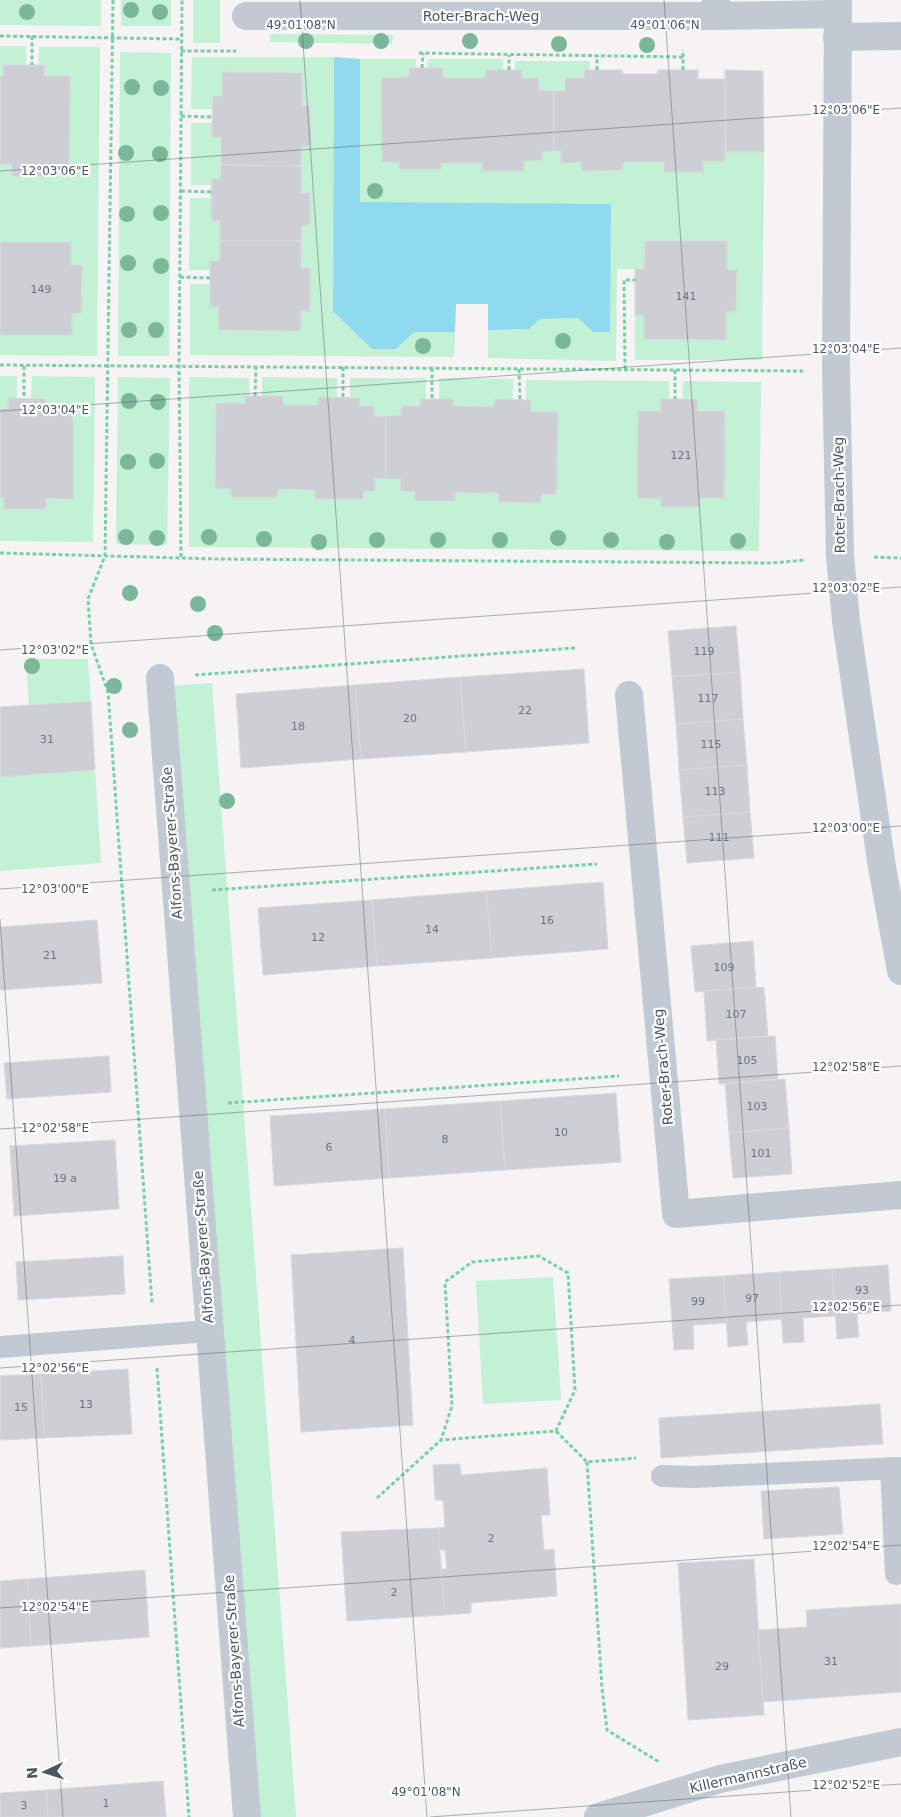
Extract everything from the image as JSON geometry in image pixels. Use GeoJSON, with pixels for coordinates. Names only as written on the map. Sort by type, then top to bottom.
{"type":"FeatureCollection","features":[{"type":"Feature","properties":{"kind":"street","name":"Roter-Brach-Weg"},"geometry":{"type":"LineString","coordinates":[[246,16],[716,8],[838,17],[836,371],[840,556],[848,631],[882,867],[901,971]]}},
{"type":"Feature","properties":{"kind":"street"},"geometry":{"type":"LineString","coordinates":[[838,17],[901,36]]}},
{"type":"Feature","properties":{"kind":"street","name":"Alfons-Bayerer-Straße"},"geometry":{"type":"LineString","coordinates":[[160,678],[246,1817]]}},
{"type":"Feature","properties":{"kind":"street","name":"Roter-Brach-Weg"},"geometry":{"type":"LineString","coordinates":[[629,695],[676,1214],[901,1195]]}},
{"type":"Feature","properties":{"kind":"street","name":"Killermannstraße"},"geometry":{"type":"LineString","coordinates":[[598,1817],[720,1779],[901,1742]]}},
{"type":"Feature","properties":{"kind":"lane"},"geometry":{"type":"LineString","coordinates":[[0,1347],[209,1331]]}},
{"type":"Feature","properties":{"kind":"lane"},"geometry":{"type":"LineString","coordinates":[[662,1476],[693,1477],[896,1468],[896,1574]]}},
{"type":"Feature","properties":{"kind":"path"},"geometry":{"type":"LineString","coordinates":[[113,0],[106,366],[105,556],[88,599],[91,644],[108,692],[189,1817]]}},
{"type":"Feature","properties":{"kind":"path"},"geometry":{"type":"LineString","coordinates":[[181,557],[179,366],[182,0]]}},
{"type":"Feature","properties":{"kind":"path"},"geometry":{"type":"LineString","coordinates":[[0,36],[182,39]]}},
{"type":"Feature","properties":{"kind":"path"},"geometry":{"type":"LineString","coordinates":[[32,36],[32,65]]}},
{"type":"Feature","properties":{"kind":"path"},"geometry":{"type":"LineString","coordinates":[[413,53],[683,57]]}},
{"type":"Feature","properties":{"kind":"path"},"geometry":{"type":"LineString","coordinates":[[422,68],[423,53]]}},
{"type":"Feature","properties":{"kind":"path"},"geometry":{"type":"LineString","coordinates":[[509,54],[509,70]]}},
{"type":"Feature","properties":{"kind":"path"},"geometry":{"type":"LineString","coordinates":[[597,56],[597,70]]}},
{"type":"Feature","properties":{"kind":"path"},"geometry":{"type":"LineString","coordinates":[[181,116],[212,117]]}},
{"type":"Feature","properties":{"kind":"path"},"geometry":{"type":"LineString","coordinates":[[181,191],[212,192]]}},
{"type":"Feature","properties":{"kind":"path"},"geometry":{"type":"LineString","coordinates":[[180,277],[210,278]]}},
{"type":"Feature","properties":{"kind":"path"},"geometry":{"type":"LineString","coordinates":[[625,369],[624,280],[635,280]]}},
{"type":"Feature","properties":{"kind":"path"},"geometry":{"type":"LineString","coordinates":[[0,365],[836,371]]}},
{"type":"Feature","properties":{"kind":"path"},"geometry":{"type":"LineString","coordinates":[[24,366],[24,398]]}},
{"type":"Feature","properties":{"kind":"path"},"geometry":{"type":"LineString","coordinates":[[255,396],[256,367]]}},
{"type":"Feature","properties":{"kind":"path"},"geometry":{"type":"LineString","coordinates":[[343,367],[343,397]]}},
{"type":"Feature","properties":{"kind":"path"},"geometry":{"type":"LineString","coordinates":[[432,368],[432,400]]}},
{"type":"Feature","properties":{"kind":"path"},"geometry":{"type":"LineString","coordinates":[[519,369],[520,400]]}},
{"type":"Feature","properties":{"kind":"path"},"geometry":{"type":"LineString","coordinates":[[675,370],[676,399]]}},
{"type":"Feature","properties":{"kind":"path"},"geometry":{"type":"LineString","coordinates":[[0,553],[181,557],[771,563],[840,556],[901,558]]}},
{"type":"Feature","properties":{"kind":"path"},"geometry":{"type":"LineString","coordinates":[[160,678],[575,648]]}},
{"type":"Feature","properties":{"kind":"path"},"geometry":{"type":"LineString","coordinates":[[176,893],[596,864]]}},
{"type":"Feature","properties":{"kind":"path"},"geometry":{"type":"LineString","coordinates":[[192,1105],[619,1076]]}},
{"type":"Feature","properties":{"kind":"path"},"geometry":{"type":"LineString","coordinates":[[377,1498],[441,1440],[452,1406],[445,1282],[472,1262],[539,1256],[568,1273],[575,1390],[556,1432]]}},
{"type":"Feature","properties":{"kind":"path"},"geometry":{"type":"LineString","coordinates":[[441,1440],[556,1432],[587,1462],[602,1688],[607,1730],[698,1786]]}},
{"type":"Feature","properties":{"kind":"path"},"geometry":{"type":"LineString","coordinates":[[587,1462],[643,1457],[662,1476]]}},
{"type":"Feature","properties":{"kind":"green space"},"geometry":{"type":"Polygon","coordinates":[[[0,0],[101,0],[101,26],[0,25],[0,0]]]}},
{"type":"Feature","properties":{"kind":"green space"},"geometry":{"type":"Polygon","coordinates":[[[121,0],[171,0],[171,26],[121,26],[121,0]]]}},
{"type":"Feature","properties":{"kind":"green space"},"geometry":{"type":"Polygon","coordinates":[[[193,0],[220,0],[220,43],[193,43],[193,0]]]}},
{"type":"Feature","properties":{"kind":"green space"},"geometry":{"type":"Polygon","coordinates":[[[270,34],[393,35],[392,44],[270,42],[270,34]]]}},
{"type":"Feature","properties":{"kind":"green space"},"geometry":{"type":"Polygon","coordinates":[[[0,46],[26,46],[26,65],[3,65],[3,76],[0,76],[0,46]]]}},
{"type":"Feature","properties":{"kind":"green space"},"geometry":{"type":"Polygon","coordinates":[[[39,47],[100,47],[97,356],[0,355],[0,335],[72,335],[72,313],[81,313],[82,265],[71,265],[71,243],[0,242],[0,164],[12,164],[12,176],[51,176],[52,165],[69,164],[70,77],[44,76],[45,66],[38,66],[39,47]]]}},
{"type":"Feature","properties":{"kind":"green space"},"geometry":{"type":"Polygon","coordinates":[[[120,52],[171,53],[169,356],[118,356],[120,52]]]}},
{"type":"Feature","properties":{"kind":"green space"},"geometry":{"type":"Polygon","coordinates":[[[192,57],[334,57],[333,311],[396,349],[414,332],[455,332],[454,357],[190,355],[190,284],[210,284],[210,307],[218,307],[219,330],[300,331],[301,311],[310,311],[310,268],[301,268],[302,225],[310,225],[310,194],[301,193],[301,146],[310,146],[310,106],[302,106],[302,73],[222,72],[222,96],[213,96],[212,109],[191,109],[192,57]]]}},
{"type":"Feature","properties":{"kind":"green space"},"geometry":{"type":"Polygon","coordinates":[[[360,59],[416,59],[416,68],[409,77],[381,78],[382,161],[399,162],[399,169],[441,169],[441,163],[482,163],[482,171],[524,171],[524,161],[542,160],[542,152],[561,151],[561,162],[581,162],[581,171],[622,170],[623,162],[664,162],[664,172],[703,172],[703,161],[725,161],[726,152],[764,152],[762,360],[635,360],[635,315],[644,315],[644,339],[725,340],[726,312],[736,312],[737,270],[727,270],[727,241],[645,241],[644,269],[617,269],[616,361],[488,358],[488,330],[529,329],[539,319],[578,318],[593,332],[610,332],[360,202],[360,59]]]}},
{"type":"Feature","properties":{"kind":"green space"},"geometry":{"type":"Polygon","coordinates":[[[428,59],[503,59],[503,70],[485,70],[485,78],[443,78],[443,68],[427,68],[428,59]]]}},
{"type":"Feature","properties":{"kind":"green space"},"geometry":{"type":"Polygon","coordinates":[[[515,61],[590,61],[590,70],[584,70],[584,78],[565,78],[565,91],[539,90],[522,78],[521,70],[515,70],[515,61]]]}},
{"type":"Feature","properties":{"kind":"green space"},"geometry":{"type":"Polygon","coordinates":[[[191,123],[212,123],[212,137],[221,137],[220,179],[212,185],[191,185],[191,123]]]}},
{"type":"Feature","properties":{"kind":"green space"},"geometry":{"type":"Polygon","coordinates":[[[190,198],[212,198],[212,220],[220,220],[220,261],[211,261],[210,270],[189,270],[190,198]]]}},
{"type":"Feature","properties":{"kind":"green space"},"geometry":{"type":"Polygon","coordinates":[[[0,376],[17,376],[17,398],[8,398],[8,409],[0,409],[0,376]]]}},
{"type":"Feature","properties":{"kind":"green space"},"geometry":{"type":"Polygon","coordinates":[[[32,376],[95,377],[93,542],[0,541],[0,498],[4,498],[4,509],[45,509],[46,498],[73,498],[73,411],[46,410],[46,399],[31,398],[32,376]]]}},
{"type":"Feature","properties":{"kind":"green space"},"geometry":{"type":"Polygon","coordinates":[[[118,377],[170,378],[167,545],[116,544],[118,377]]]}},
{"type":"Feature","properties":{"kind":"green space"},"geometry":{"type":"Polygon","coordinates":[[[189,377],[249,378],[250,396],[245,396],[245,404],[216,404],[215,488],[231,489],[231,497],[278,497],[278,489],[315,490],[315,499],[362,499],[363,491],[375,491],[375,478],[401,479],[400,491],[415,492],[455,501],[455,492],[499,493],[498,502],[541,503],[541,494],[556,494],[558,413],[531,412],[531,400],[526,400],[526,380],[669,381],[669,399],[660,399],[661,411],[638,411],[637,498],[661,499],[662,507],[700,507],[700,498],[724,498],[725,412],[697,411],[697,400],[683,399],[683,381],[761,382],[759,551],[189,547],[189,377]]]}},
{"type":"Feature","properties":{"kind":"green space"},"geometry":{"type":"Polygon","coordinates":[[[262,377],[337,378],[337,397],[318,397],[318,405],[283,405],[283,396],[262,396],[262,377]]]}},
{"type":"Feature","properties":{"kind":"green space"},"geometry":{"type":"Polygon","coordinates":[[[350,378],[426,378],[426,399],[421,399],[420,406],[402,406],[401,415],[374,416],[359,406],[359,398],[350,397],[350,378]]]}},
{"type":"Feature","properties":{"kind":"green space"},"geometry":{"type":"Polygon","coordinates":[[[439,378],[513,379],[513,400],[495,399],[494,407],[453,406],[439,399],[439,378]]]}},
{"type":"Feature","properties":{"kind":"green space"},"geometry":{"type":"Polygon","coordinates":[[[26,659],[88,659],[91,701],[29,705],[26,659]]]}},
{"type":"Feature","properties":{"kind":"green space"},"geometry":{"type":"Polygon","coordinates":[[[212,683],[296,1817],[254,1817],[170,686],[212,683]]]}},
{"type":"Feature","properties":{"kind":"green space"},"geometry":{"type":"Polygon","coordinates":[[[95,770],[101,863],[0,871],[0,777],[95,770]]]}},
{"type":"Feature","properties":{"kind":"green space"},"geometry":{"type":"Polygon","coordinates":[[[553,1277],[561,1400],[483,1404],[476,1281],[553,1277]]]}},
{"type":"Feature","properties":{"kind":"water"},"geometry":{"type":"Polygon","coordinates":[[[334,57],[360,59],[360,202],[611,204],[610,332],[593,332],[578,318],[540,319],[529,329],[488,330],[488,304],[456,304],[455,332],[414,332],[396,349],[372,349],[333,311],[334,57]]]}},
{"type":"Feature","properties":{"kind":"building"},"geometry":{"type":"Polygon","coordinates":[[[3,65],[45,65],[44,76],[70,76],[69,165],[52,165],[51,176],[12,176],[12,164],[0,164],[0,76],[3,76],[3,65]]]}},
{"type":"Feature","properties":{"kind":"building"},"geometry":{"type":"Polygon","coordinates":[[[409,68],[443,68],[443,78],[485,78],[485,70],[521,70],[522,78],[539,78],[539,90],[554,91],[554,151],[542,152],[542,160],[524,161],[524,171],[482,171],[482,163],[441,163],[441,169],[399,169],[399,162],[382,162],[381,78],[409,77],[409,68]]]}},
{"type":"Feature","properties":{"kind":"building"},"geometry":{"type":"Polygon","coordinates":[[[584,70],[622,70],[623,74],[657,74],[658,70],[698,70],[698,79],[725,79],[725,161],[703,161],[703,172],[664,172],[664,162],[623,162],[623,170],[581,171],[581,162],[561,163],[561,151],[554,151],[554,91],[565,91],[565,78],[584,78],[584,70]]]}},
{"type":"Feature","properties":{"kind":"building"},"geometry":{"type":"Polygon","coordinates":[[[725,70],[763,71],[764,152],[726,152],[725,70]]]}},
{"type":"Feature","properties":{"kind":"building"},"geometry":{"type":"Polygon","coordinates":[[[222,72],[302,73],[302,106],[310,106],[311,146],[301,146],[301,166],[221,165],[221,137],[212,137],[212,123],[213,96],[222,96],[222,72]]]}},
{"type":"Feature","properties":{"kind":"building"},"geometry":{"type":"Polygon","coordinates":[[[221,165],[301,166],[301,193],[310,193],[310,225],[302,225],[301,241],[220,241],[220,220],[212,221],[211,192],[212,179],[220,179],[221,165]]]}},
{"type":"Feature","properties":{"kind":"building"},"geometry":{"type":"Polygon","coordinates":[[[220,241],[301,241],[301,268],[310,268],[310,311],[301,311],[300,331],[219,330],[218,307],[210,307],[210,261],[220,261],[220,241]]]}},
{"type":"Feature","properties":{"kind":"building"},"geometry":{"type":"Polygon","coordinates":[[[645,241],[727,241],[727,270],[737,270],[736,312],[726,312],[726,340],[644,339],[644,315],[635,315],[635,269],[644,269],[645,241]]]}},
{"type":"Feature","properties":{"kind":"building"},"geometry":{"type":"Polygon","coordinates":[[[0,242],[71,242],[71,265],[82,265],[81,313],[72,313],[72,335],[0,335],[0,242]]]}},
{"type":"Feature","properties":{"kind":"building"},"geometry":{"type":"Polygon","coordinates":[[[245,396],[283,396],[283,405],[318,405],[318,397],[360,398],[359,406],[374,406],[374,416],[386,416],[386,479],[375,478],[375,491],[363,491],[363,499],[315,499],[315,490],[278,489],[278,497],[231,497],[231,489],[215,488],[216,403],[245,404],[245,396]]]}},
{"type":"Feature","properties":{"kind":"building"},"geometry":{"type":"Polygon","coordinates":[[[8,398],[46,399],[46,410],[73,410],[73,499],[46,498],[46,509],[4,509],[4,498],[0,498],[0,409],[8,409],[8,398]]]}},
{"type":"Feature","properties":{"kind":"building"},"geometry":{"type":"Polygon","coordinates":[[[421,399],[453,399],[453,406],[494,407],[495,399],[531,400],[531,412],[558,412],[556,494],[541,494],[541,503],[498,502],[499,493],[455,492],[455,501],[415,501],[415,492],[400,491],[401,479],[386,479],[386,416],[401,415],[401,406],[420,406],[421,399]]]}},
{"type":"Feature","properties":{"kind":"building"},"geometry":{"type":"Polygon","coordinates":[[[660,399],[697,399],[697,411],[725,411],[724,498],[700,498],[700,507],[661,507],[661,499],[637,498],[638,411],[661,411],[660,399]]]}},
{"type":"Feature","properties":{"kind":"building"},"geometry":{"type":"Polygon","coordinates":[[[736,626],[740,672],[672,677],[668,631],[736,626]]]}},
{"type":"Feature","properties":{"kind":"building"},"geometry":{"type":"Polygon","coordinates":[[[584,669],[589,743],[466,752],[460,677],[584,669]]]}},
{"type":"Feature","properties":{"kind":"building"},"geometry":{"type":"Polygon","coordinates":[[[740,672],[743,719],[676,724],[672,677],[740,672]]]}},
{"type":"Feature","properties":{"kind":"building"},"geometry":{"type":"Polygon","coordinates":[[[460,677],[466,752],[361,759],[355,685],[460,677]]]}},
{"type":"Feature","properties":{"kind":"building"},"geometry":{"type":"Polygon","coordinates":[[[355,685],[361,759],[241,768],[236,694],[355,685]]]}},
{"type":"Feature","properties":{"kind":"building"},"geometry":{"type":"Polygon","coordinates":[[[91,701],[95,770],[0,777],[0,707],[91,701]]]}},
{"type":"Feature","properties":{"kind":"building"},"geometry":{"type":"Polygon","coordinates":[[[743,719],[747,765],[679,770],[676,724],[743,719]]]}},
{"type":"Feature","properties":{"kind":"building"},"geometry":{"type":"Polygon","coordinates":[[[747,765],[750,812],[683,817],[679,770],[747,765]]]}},
{"type":"Feature","properties":{"kind":"building"},"geometry":{"type":"Polygon","coordinates":[[[750,812],[754,858],[687,863],[683,817],[750,812]]]}},
{"type":"Feature","properties":{"kind":"building"},"geometry":{"type":"Polygon","coordinates":[[[603,882],[608,949],[492,958],[486,891],[603,882]]]}},
{"type":"Feature","properties":{"kind":"building"},"geometry":{"type":"Polygon","coordinates":[[[486,891],[492,958],[377,966],[372,900],[486,891]]]}},
{"type":"Feature","properties":{"kind":"building"},"geometry":{"type":"Polygon","coordinates":[[[372,900],[377,966],[263,975],[258,908],[372,900]]]}},
{"type":"Feature","properties":{"kind":"building"},"geometry":{"type":"Polygon","coordinates":[[[97,920],[102,983],[0,990],[0,927],[97,920]]]}},
{"type":"Feature","properties":{"kind":"building"},"geometry":{"type":"Polygon","coordinates":[[[753,941],[756,987],[695,992],[691,946],[753,941]]]}},
{"type":"Feature","properties":{"kind":"building"},"geometry":{"type":"Polygon","coordinates":[[[764,987],[768,1036],[707,1041],[704,991],[764,987]]]}},
{"type":"Feature","properties":{"kind":"building"},"geometry":{"type":"Polygon","coordinates":[[[775,1036],[778,1079],[719,1084],[716,1040],[775,1036]]]}},
{"type":"Feature","properties":{"kind":"building"},"geometry":{"type":"Polygon","coordinates":[[[109,1056],[111,1092],[7,1099],[4,1063],[109,1056]]]}},
{"type":"Feature","properties":{"kind":"building"},"geometry":{"type":"Polygon","coordinates":[[[785,1079],[789,1128],[729,1133],[725,1084],[785,1079]]]}},
{"type":"Feature","properties":{"kind":"building"},"geometry":{"type":"Polygon","coordinates":[[[616,1093],[621,1162],[505,1170],[500,1101],[616,1093]]]}},
{"type":"Feature","properties":{"kind":"building"},"geometry":{"type":"Polygon","coordinates":[[[500,1101],[505,1170],[389,1178],[385,1109],[500,1101]]]}},
{"type":"Feature","properties":{"kind":"building"},"geometry":{"type":"Polygon","coordinates":[[[385,1109],[389,1178],[274,1186],[270,1116],[385,1109]]]}},
{"type":"Feature","properties":{"kind":"building"},"geometry":{"type":"Polygon","coordinates":[[[789,1128],[792,1174],[733,1178],[729,1133],[789,1128]]]}},
{"type":"Feature","properties":{"kind":"building"},"geometry":{"type":"Polygon","coordinates":[[[115,1140],[119,1209],[14,1216],[10,1146],[115,1140]]]}},
{"type":"Feature","properties":{"kind":"building"},"geometry":{"type":"Polygon","coordinates":[[[403,1248],[413,1425],[301,1432],[291,1255],[403,1248]]]}},
{"type":"Feature","properties":{"kind":"building"},"geometry":{"type":"Polygon","coordinates":[[[123,1256],[125,1294],[18,1300],[16,1262],[123,1256]]]}},
{"type":"Feature","properties":{"kind":"building"},"geometry":{"type":"Polygon","coordinates":[[[888,1265],[891,1311],[857,1314],[859,1337],[837,1339],[832,1269],[888,1265]]]}},
{"type":"Feature","properties":{"kind":"building"},"geometry":{"type":"Polygon","coordinates":[[[832,1269],[835,1316],[803,1318],[804,1342],[783,1343],[779,1272],[832,1269]]]}},
{"type":"Feature","properties":{"kind":"building"},"geometry":{"type":"Polygon","coordinates":[[[779,1272],[782,1319],[746,1322],[748,1345],[728,1347],[723,1276],[779,1272]]]}},
{"type":"Feature","properties":{"kind":"building"},"geometry":{"type":"Polygon","coordinates":[[[723,1276],[726,1323],[693,1325],[694,1349],[674,1350],[669,1279],[723,1276]]]}},
{"type":"Feature","properties":{"kind":"building"},"geometry":{"type":"Polygon","coordinates":[[[128,1369],[132,1434],[44,1438],[41,1374],[128,1369]]]}},
{"type":"Feature","properties":{"kind":"building"},"geometry":{"type":"Polygon","coordinates":[[[41,1374],[44,1438],[0,1440],[0,1376],[41,1374]]]}},
{"type":"Feature","properties":{"kind":"building"},"geometry":{"type":"Polygon","coordinates":[[[880,1404],[883,1444],[661,1458],[659,1418],[880,1404]]]}},
{"type":"Feature","properties":{"kind":"building"},"geometry":{"type":"Polygon","coordinates":[[[460,1464],[461,1475],[547,1468],[550,1515],[541,1515],[544,1550],[554,1549],[557,1596],[471,1603],[471,1613],[445,1615],[441,1569],[447,1569],[445,1550],[439,1550],[438,1528],[445,1527],[443,1500],[435,1500],[433,1465],[460,1464]]]}},
{"type":"Feature","properties":{"kind":"building"},"geometry":{"type":"Polygon","coordinates":[[[839,1487],[843,1534],[764,1539],[761,1491],[839,1487]]]}},
{"type":"Feature","properties":{"kind":"building"},"geometry":{"type":"Polygon","coordinates":[[[438,1528],[445,1615],[347,1621],[341,1532],[438,1528]]]}},
{"type":"Feature","properties":{"kind":"building"},"geometry":{"type":"Polygon","coordinates":[[[754,1559],[764,1715],[688,1720],[678,1563],[754,1559]]]}},
{"type":"Feature","properties":{"kind":"building"},"geometry":{"type":"Polygon","coordinates":[[[145,1570],[149,1637],[31,1646],[27,1579],[145,1570]]]}},
{"type":"Feature","properties":{"kind":"building"},"geometry":{"type":"Polygon","coordinates":[[[27,1579],[31,1646],[0,1648],[0,1581],[27,1579]]]}},
{"type":"Feature","properties":{"kind":"building"},"geometry":{"type":"Polygon","coordinates":[[[901,1604],[901,1692],[763,1702],[758,1630],[807,1627],[806,1610],[901,1604]]]}},
{"type":"Feature","properties":{"kind":"building"},"geometry":{"type":"Polygon","coordinates":[[[163,1781],[166,1817],[48,1817],[46,1790],[163,1781]]]}},
{"type":"Feature","properties":{"kind":"building"},"geometry":{"type":"Polygon","coordinates":[[[46,1790],[48,1817],[0,1817],[0,1793],[46,1790]]]}}]}
